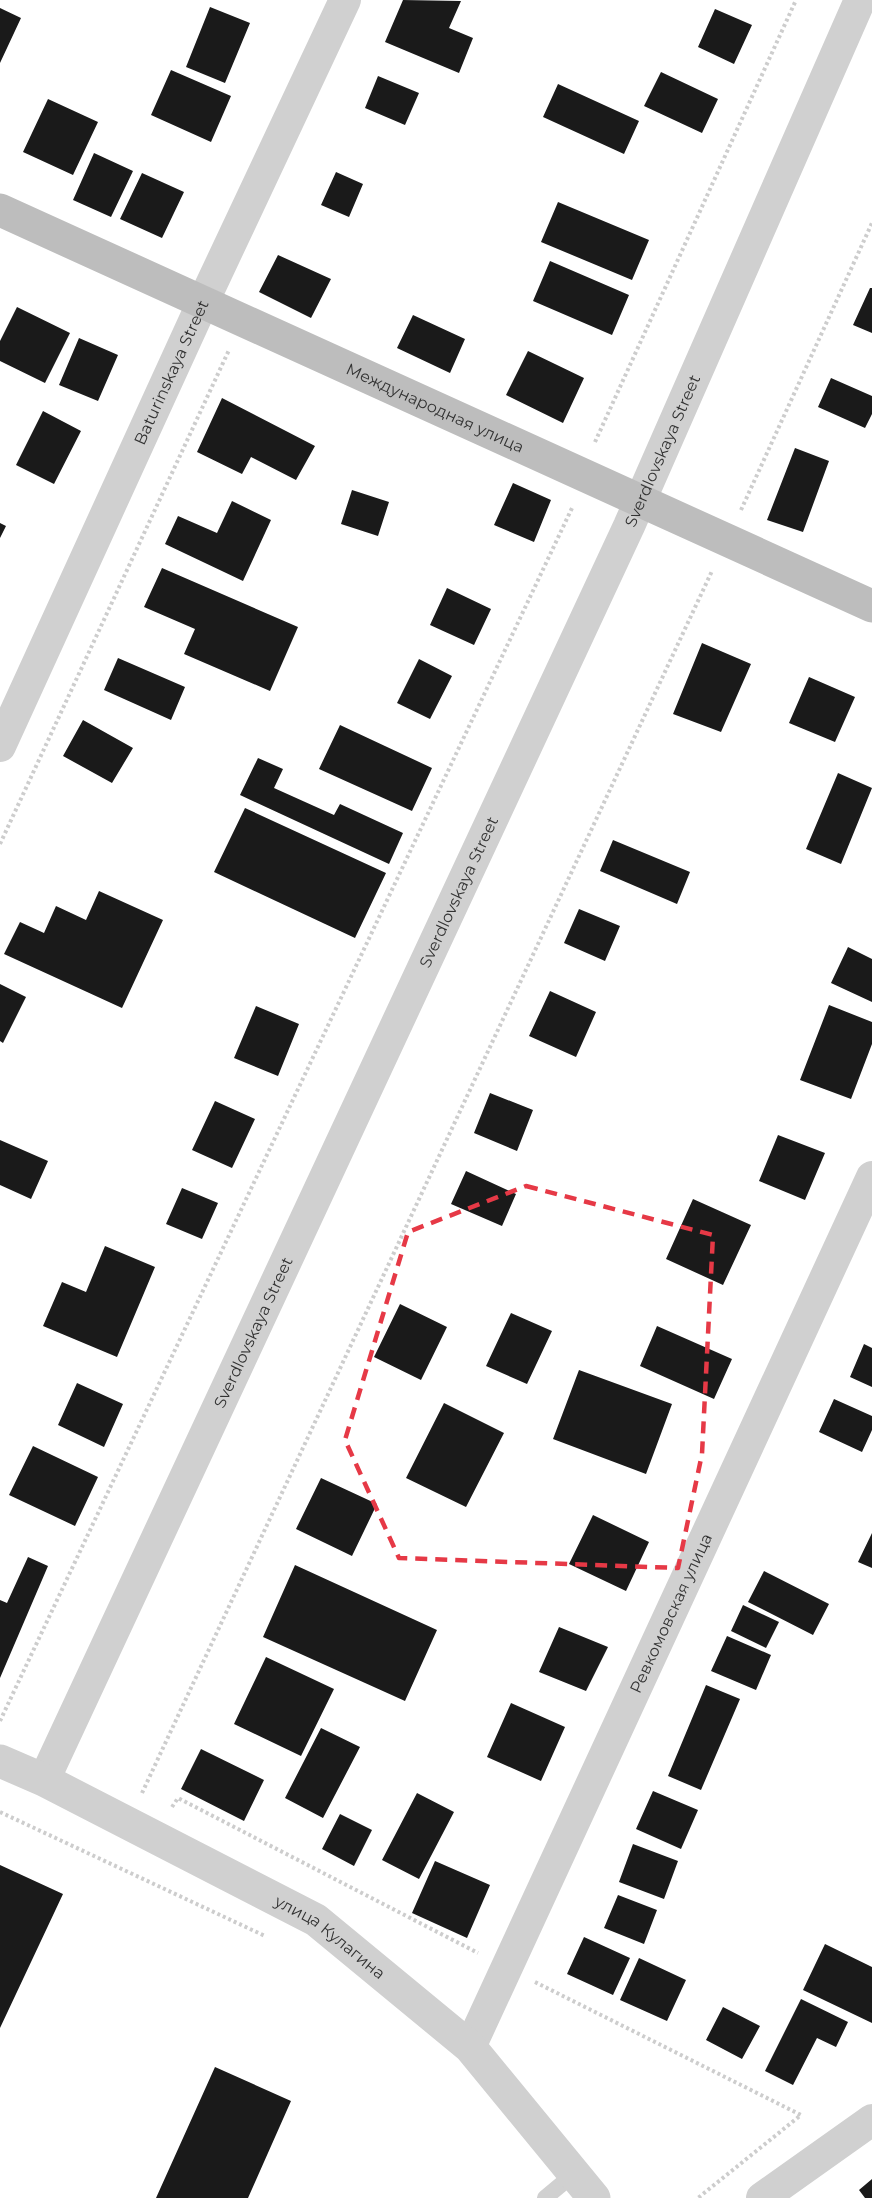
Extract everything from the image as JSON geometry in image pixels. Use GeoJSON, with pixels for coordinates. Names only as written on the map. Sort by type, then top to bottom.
{"type":"FeatureCollection","features":[{"type":"Feature","properties":{"kind":"main road","name":"Международная улица"},"geometry":{"type":"LineString","coordinates":[[0,210],[872,606]]}},
{"type":"Feature","properties":{"kind":"street","name":"Baturinskaya Street"},"geometry":{"type":"LineString","coordinates":[[0,746],[203,302],[345,0]]}},
{"type":"Feature","properties":{"kind":"street","name":"Sverdlovskaya Street"},"geometry":{"type":"LineString","coordinates":[[44,1780],[640,501],[860,0]]}},
{"type":"Feature","properties":{"kind":"street","name":"Ревкомовская улица"},"geometry":{"type":"LineString","coordinates":[[470,2047],[872,1177]]}},
{"type":"Feature","properties":{"kind":"street","name":"улица Кулагина"},"geometry":{"type":"LineString","coordinates":[[0,1761],[44,1780],[316,1920],[470,2047],[584,2186]]}},
{"type":"Feature","properties":{"kind":"street"},"geometry":{"type":"LineString","coordinates":[[762,2198],[872,2120]]}},
{"type":"Feature","properties":{"kind":"lane"},"geometry":{"type":"LineString","coordinates":[[545,2198],[584,2186]]}},
{"type":"Feature","properties":{"kind":"path"},"geometry":{"type":"LineString","coordinates":[[592,448],[796,0]]}},
{"type":"Feature","properties":{"kind":"path"},"geometry":{"type":"LineString","coordinates":[[739,516],[872,223]]}},
{"type":"Feature","properties":{"kind":"path"},"geometry":{"type":"LineString","coordinates":[[0,843],[232,344]]}},
{"type":"Feature","properties":{"kind":"path"},"geometry":{"type":"LineString","coordinates":[[0,1721],[575,501]]}},
{"type":"Feature","properties":{"kind":"path"},"geometry":{"type":"LineString","coordinates":[[138,1800],[714,565]]}},
{"type":"Feature","properties":{"kind":"path"},"geometry":{"type":"LineString","coordinates":[[168,1814],[177,1797],[506,1968],[801,2115],[698,2198]]}},
{"type":"Feature","properties":{"kind":"path"},"geometry":{"type":"LineString","coordinates":[[0,1812],[271,1939]]}},
{"type":"Feature","properties":{"kind":"highlighted area"},"geometry":{"type":"Polygon","coordinates":[[[526,1186],[713,1235],[702,1454],[678,1568],[399,1558],[345,1440],[408,1232],[526,1186]]]}},
{"type":"Feature","properties":{"kind":"building"},"geometry":{"type":"Polygon","coordinates":[[[403,0],[461,1],[449,28],[473,38],[459,73],[385,42],[403,0]]]}},
{"type":"Feature","properties":{"kind":"building"},"geometry":{"type":"Polygon","coordinates":[[[210,7],[250,23],[225,83],[186,67],[210,7]]]}},
{"type":"Feature","properties":{"kind":"building"},"geometry":{"type":"Polygon","coordinates":[[[0,8],[21,18],[0,63],[0,8]]]}},
{"type":"Feature","properties":{"kind":"building"},"geometry":{"type":"Polygon","coordinates":[[[715,9],[752,25],[734,64],[698,47],[715,9]]]}},
{"type":"Feature","properties":{"kind":"building"},"geometry":{"type":"Polygon","coordinates":[[[171,70],[231,96],[211,142],[151,115],[171,70]]]}},
{"type":"Feature","properties":{"kind":"building"},"geometry":{"type":"Polygon","coordinates":[[[661,72],[718,99],[702,133],[644,106],[661,72]]]}},
{"type":"Feature","properties":{"kind":"building"},"geometry":{"type":"Polygon","coordinates":[[[378,76],[419,93],[405,125],[365,108],[378,76]]]}},
{"type":"Feature","properties":{"kind":"building"},"geometry":{"type":"Polygon","coordinates":[[[558,84],[639,121],[624,154],[543,117],[558,84]]]}},
{"type":"Feature","properties":{"kind":"building"},"geometry":{"type":"Polygon","coordinates":[[[48,99],[98,122],[73,175],[23,152],[48,99]]]}},
{"type":"Feature","properties":{"kind":"building"},"geometry":{"type":"Polygon","coordinates":[[[94,153],[133,171],[111,217],[73,200],[94,153]]]}},
{"type":"Feature","properties":{"kind":"building"},"geometry":{"type":"Polygon","coordinates":[[[336,172],[363,184],[349,217],[321,205],[336,172]]]}},
{"type":"Feature","properties":{"kind":"building"},"geometry":{"type":"Polygon","coordinates":[[[142,173],[184,192],[162,238],[120,219],[142,173]]]}},
{"type":"Feature","properties":{"kind":"building"},"geometry":{"type":"Polygon","coordinates":[[[558,202],[649,240],[632,280],[541,242],[558,202]]]}},
{"type":"Feature","properties":{"kind":"building"},"geometry":{"type":"Polygon","coordinates":[[[278,255],[331,279],[311,318],[259,292],[278,255]]]}},
{"type":"Feature","properties":{"kind":"building"},"geometry":{"type":"Polygon","coordinates":[[[550,261],[629,295],[612,335],[533,301],[550,261]]]}},
{"type":"Feature","properties":{"kind":"building"},"geometry":{"type":"Polygon","coordinates":[[[872,288],[872,333],[853,325],[872,288]]]}},
{"type":"Feature","properties":{"kind":"building"},"geometry":{"type":"Polygon","coordinates":[[[17,307],[70,333],[45,383],[0,361],[0,341],[17,307]]]}},
{"type":"Feature","properties":{"kind":"building"},"geometry":{"type":"Polygon","coordinates":[[[413,315],[465,339],[450,373],[397,348],[413,315]]]}},
{"type":"Feature","properties":{"kind":"building"},"geometry":{"type":"Polygon","coordinates":[[[79,338],[118,355],[98,401],[59,385],[79,338]]]}},
{"type":"Feature","properties":{"kind":"building"},"geometry":{"type":"Polygon","coordinates":[[[528,351],[584,378],[563,423],[506,395],[528,351]]]}},
{"type":"Feature","properties":{"kind":"building"},"geometry":{"type":"Polygon","coordinates":[[[831,378],[872,396],[872,414],[865,428],[818,407],[831,378]]]}},
{"type":"Feature","properties":{"kind":"building"},"geometry":{"type":"Polygon","coordinates":[[[222,398],[315,446],[296,480],[251,457],[242,474],[197,452],[222,398]]]}},
{"type":"Feature","properties":{"kind":"building"},"geometry":{"type":"Polygon","coordinates":[[[43,411],[81,431],[54,484],[16,465],[43,411]]]}},
{"type":"Feature","properties":{"kind":"building"},"geometry":{"type":"Polygon","coordinates":[[[795,448],[829,461],[803,532],[767,520],[795,448]]]}},
{"type":"Feature","properties":{"kind":"building"},"geometry":{"type":"Polygon","coordinates":[[[513,483],[551,500],[534,542],[494,525],[513,483]]]}},
{"type":"Feature","properties":{"kind":"building"},"geometry":{"type":"Polygon","coordinates":[[[352,490],[389,502],[378,536],[341,524],[352,490]]]}},
{"type":"Feature","properties":{"kind":"building"},"geometry":{"type":"Polygon","coordinates":[[[232,501],[271,520],[243,581],[165,544],[178,516],[217,533],[232,501]]]}},
{"type":"Feature","properties":{"kind":"building"},"geometry":{"type":"Polygon","coordinates":[[[0,523],[6,526],[0,538],[0,523]]]}},
{"type":"Feature","properties":{"kind":"building"},"geometry":{"type":"Polygon","coordinates":[[[162,568],[298,627],[270,691],[184,654],[195,629],[144,607],[162,568]]]}},
{"type":"Feature","properties":{"kind":"building"},"geometry":{"type":"Polygon","coordinates":[[[447,588],[491,609],[474,645],[430,625],[447,588]]]}},
{"type":"Feature","properties":{"kind":"building"},"geometry":{"type":"Polygon","coordinates":[[[702,643],[751,664],[721,732],[673,714],[702,643]]]}},
{"type":"Feature","properties":{"kind":"building"},"geometry":{"type":"Polygon","coordinates":[[[118,658],[185,687],[171,720],[104,690],[118,658]]]}},
{"type":"Feature","properties":{"kind":"building"},"geometry":{"type":"Polygon","coordinates":[[[419,659],[452,676],[430,719],[397,703],[419,659]]]}},
{"type":"Feature","properties":{"kind":"building"},"geometry":{"type":"Polygon","coordinates":[[[809,677],[855,697],[835,742],[789,723],[809,677]]]}},
{"type":"Feature","properties":{"kind":"building"},"geometry":{"type":"Polygon","coordinates":[[[83,720],[133,748],[112,783],[63,756],[83,720]]]}},
{"type":"Feature","properties":{"kind":"building"},"geometry":{"type":"Polygon","coordinates":[[[340,725],[432,768],[412,811],[319,769],[340,725]]]}},
{"type":"Feature","properties":{"kind":"building"},"geometry":{"type":"Polygon","coordinates":[[[258,758],[283,769],[274,788],[334,815],[340,804],[403,833],[389,864],[240,795],[258,758]]]}},
{"type":"Feature","properties":{"kind":"building"},"geometry":{"type":"Polygon","coordinates":[[[838,773],[872,788],[841,864],[806,849],[838,773]]]}},
{"type":"Feature","properties":{"kind":"building"},"geometry":{"type":"Polygon","coordinates":[[[245,808],[386,873],[355,938],[214,872],[245,808]]]}},
{"type":"Feature","properties":{"kind":"building"},"geometry":{"type":"Polygon","coordinates":[[[613,840],[690,872],[677,904],[600,871],[613,840]]]}},
{"type":"Feature","properties":{"kind":"building"},"geometry":{"type":"Polygon","coordinates":[[[99,891],[163,920],[122,1008],[4,954],[20,922],[44,933],[56,906],[86,920],[99,891]]]}},
{"type":"Feature","properties":{"kind":"building"},"geometry":{"type":"Polygon","coordinates":[[[579,909],[620,926],[605,961],[564,943],[579,909]]]}},
{"type":"Feature","properties":{"kind":"building"},"geometry":{"type":"Polygon","coordinates":[[[848,947],[872,959],[872,1002],[831,983],[848,947]]]}},
{"type":"Feature","properties":{"kind":"building"},"geometry":{"type":"Polygon","coordinates":[[[0,984],[26,997],[3,1043],[0,1041],[0,984]]]}},
{"type":"Feature","properties":{"kind":"building"},"geometry":{"type":"Polygon","coordinates":[[[550,991],[596,1012],[576,1057],[529,1036],[550,991]]]}},
{"type":"Feature","properties":{"kind":"building"},"geometry":{"type":"Polygon","coordinates":[[[829,1005],[872,1022],[872,1044],[851,1099],[800,1080],[829,1005]]]}},
{"type":"Feature","properties":{"kind":"building"},"geometry":{"type":"Polygon","coordinates":[[[256,1006],[299,1024],[278,1076],[234,1058],[256,1006]]]}},
{"type":"Feature","properties":{"kind":"building"},"geometry":{"type":"Polygon","coordinates":[[[490,1093],[533,1110],[517,1151],[474,1133],[490,1093]]]}},
{"type":"Feature","properties":{"kind":"building"},"geometry":{"type":"Polygon","coordinates":[[[215,1101],[255,1119],[232,1168],[192,1150],[215,1101]]]}},
{"type":"Feature","properties":{"kind":"building"},"geometry":{"type":"Polygon","coordinates":[[[778,1135],[825,1153],[805,1200],[759,1181],[778,1135]]]}},
{"type":"Feature","properties":{"kind":"building"},"geometry":{"type":"Polygon","coordinates":[[[0,1140],[48,1161],[31,1199],[0,1185],[0,1140]]]}},
{"type":"Feature","properties":{"kind":"building"},"geometry":{"type":"Polygon","coordinates":[[[466,1171],[516,1194],[502,1226],[451,1204],[466,1171]]]}},
{"type":"Feature","properties":{"kind":"building"},"geometry":{"type":"Polygon","coordinates":[[[182,1188],[218,1203],[202,1239],[166,1224],[182,1188]]]}},
{"type":"Feature","properties":{"kind":"building"},"geometry":{"type":"Polygon","coordinates":[[[693,1199],[751,1225],[723,1285],[666,1259],[693,1199]]]}},
{"type":"Feature","properties":{"kind":"building"},"geometry":{"type":"Polygon","coordinates":[[[105,1246],[155,1267],[117,1357],[43,1326],[62,1282],[86,1292],[105,1246]]]}},
{"type":"Feature","properties":{"kind":"building"},"geometry":{"type":"Polygon","coordinates":[[[400,1304],[447,1327],[421,1380],[374,1357],[400,1304]]]}},
{"type":"Feature","properties":{"kind":"building"},"geometry":{"type":"Polygon","coordinates":[[[511,1313],[552,1331],[527,1384],[486,1366],[511,1313]]]}},
{"type":"Feature","properties":{"kind":"building"},"geometry":{"type":"Polygon","coordinates":[[[657,1326],[732,1359],[714,1399],[640,1366],[657,1326]]]}},
{"type":"Feature","properties":{"kind":"building"},"geometry":{"type":"Polygon","coordinates":[[[864,1344],[872,1348],[872,1387],[850,1377],[864,1344]]]}},
{"type":"Feature","properties":{"kind":"building"},"geometry":{"type":"Polygon","coordinates":[[[579,1370],[672,1404],[646,1474],[553,1439],[579,1370]]]}},
{"type":"Feature","properties":{"kind":"building"},"geometry":{"type":"Polygon","coordinates":[[[77,1383],[123,1404],[104,1447],[58,1425],[77,1383]]]}},
{"type":"Feature","properties":{"kind":"building"},"geometry":{"type":"Polygon","coordinates":[[[834,1399],[872,1416],[872,1430],[862,1452],[819,1432],[834,1399]]]}},
{"type":"Feature","properties":{"kind":"building"},"geometry":{"type":"Polygon","coordinates":[[[444,1403],[504,1433],[466,1507],[406,1478],[444,1403]]]}},
{"type":"Feature","properties":{"kind":"building"},"geometry":{"type":"Polygon","coordinates":[[[33,1446],[98,1477],[75,1526],[9,1495],[33,1446]]]}},
{"type":"Feature","properties":{"kind":"building"},"geometry":{"type":"Polygon","coordinates":[[[321,1478],[377,1504],[352,1556],[296,1529],[321,1478]]]}},
{"type":"Feature","properties":{"kind":"building"},"geometry":{"type":"Polygon","coordinates":[[[593,1515],[649,1542],[626,1591],[569,1564],[593,1515]]]}},
{"type":"Feature","properties":{"kind":"building"},"geometry":{"type":"Polygon","coordinates":[[[872,1533],[872,1568],[858,1562],[872,1533]]]}},
{"type":"Feature","properties":{"kind":"building"},"geometry":{"type":"Polygon","coordinates":[[[28,1557],[48,1566],[0,1678],[0,1600],[7,1603],[28,1557]]]}},
{"type":"Feature","properties":{"kind":"building"},"geometry":{"type":"Polygon","coordinates":[[[295,1565],[437,1630],[405,1701],[263,1637],[295,1565]]]}},
{"type":"Feature","properties":{"kind":"building"},"geometry":{"type":"Polygon","coordinates":[[[764,1571],[829,1604],[813,1635],[748,1602],[764,1571]]]}},
{"type":"Feature","properties":{"kind":"building"},"geometry":{"type":"Polygon","coordinates":[[[743,1605],[779,1622],[766,1648],[731,1631],[743,1605]]]}},
{"type":"Feature","properties":{"kind":"building"},"geometry":{"type":"Polygon","coordinates":[[[559,1627],[608,1647],[586,1691],[539,1672],[559,1627]]]}},
{"type":"Feature","properties":{"kind":"building"},"geometry":{"type":"Polygon","coordinates":[[[727,1636],[771,1655],[756,1690],[711,1671],[727,1636]]]}},
{"type":"Feature","properties":{"kind":"building"},"geometry":{"type":"Polygon","coordinates":[[[266,1657],[334,1689],[301,1756],[234,1724],[266,1657]]]}},
{"type":"Feature","properties":{"kind":"building"},"geometry":{"type":"Polygon","coordinates":[[[706,1685],[740,1699],[701,1790],[668,1776],[706,1685]]]}},
{"type":"Feature","properties":{"kind":"building"},"geometry":{"type":"Polygon","coordinates":[[[511,1703],[565,1727],[541,1781],[487,1757],[511,1703]]]}},
{"type":"Feature","properties":{"kind":"building"},"geometry":{"type":"Polygon","coordinates":[[[321,1728],[360,1747],[323,1818],[285,1798],[321,1728]]]}},
{"type":"Feature","properties":{"kind":"building"},"geometry":{"type":"Polygon","coordinates":[[[201,1749],[264,1780],[244,1821],[181,1789],[201,1749]]]}},
{"type":"Feature","properties":{"kind":"building"},"geometry":{"type":"Polygon","coordinates":[[[653,1791],[698,1810],[681,1849],[636,1829],[653,1791]]]}},
{"type":"Feature","properties":{"kind":"building"},"geometry":{"type":"Polygon","coordinates":[[[417,1793],[454,1812],[419,1879],[382,1860],[417,1793]]]}},
{"type":"Feature","properties":{"kind":"building"},"geometry":{"type":"Polygon","coordinates":[[[340,1814],[372,1830],[354,1866],[322,1849],[340,1814]]]}},
{"type":"Feature","properties":{"kind":"building"},"geometry":{"type":"Polygon","coordinates":[[[633,1844],[678,1861],[664,1899],[619,1882],[633,1844]]]}},
{"type":"Feature","properties":{"kind":"building"},"geometry":{"type":"Polygon","coordinates":[[[435,1861],[490,1885],[467,1938],[412,1913],[435,1861]]]}},
{"type":"Feature","properties":{"kind":"building"},"geometry":{"type":"Polygon","coordinates":[[[0,1865],[63,1894],[0,2028],[0,1865]]]}},
{"type":"Feature","properties":{"kind":"building"},"geometry":{"type":"Polygon","coordinates":[[[618,1895],[657,1910],[644,1944],[604,1928],[618,1895]]]}},
{"type":"Feature","properties":{"kind":"building"},"geometry":{"type":"Polygon","coordinates":[[[584,1937],[630,1958],[613,1995],[567,1974],[584,1937]]]}},
{"type":"Feature","properties":{"kind":"building"},"geometry":{"type":"Polygon","coordinates":[[[825,1944],[872,1967],[872,2023],[803,1990],[825,1944]]]}},
{"type":"Feature","properties":{"kind":"building"},"geometry":{"type":"Polygon","coordinates":[[[639,1958],[686,1980],[667,2021],[620,2000],[639,1958]]]}},
{"type":"Feature","properties":{"kind":"building"},"geometry":{"type":"Polygon","coordinates":[[[801,1999],[848,2022],[836,2047],[817,2038],[793,2085],[765,2071],[801,1999]]]}},
{"type":"Feature","properties":{"kind":"building"},"geometry":{"type":"Polygon","coordinates":[[[723,2007],[760,2026],[742,2059],[706,2040],[723,2007]]]}},
{"type":"Feature","properties":{"kind":"building"},"geometry":{"type":"Polygon","coordinates":[[[215,2067],[291,2101],[248,2198],[156,2198],[215,2067]]]}},
{"type":"Feature","properties":{"kind":"building"},"geometry":{"type":"Polygon","coordinates":[[[872,2179],[872,2198],[865,2198],[859,2190],[872,2179]]]}}]}
